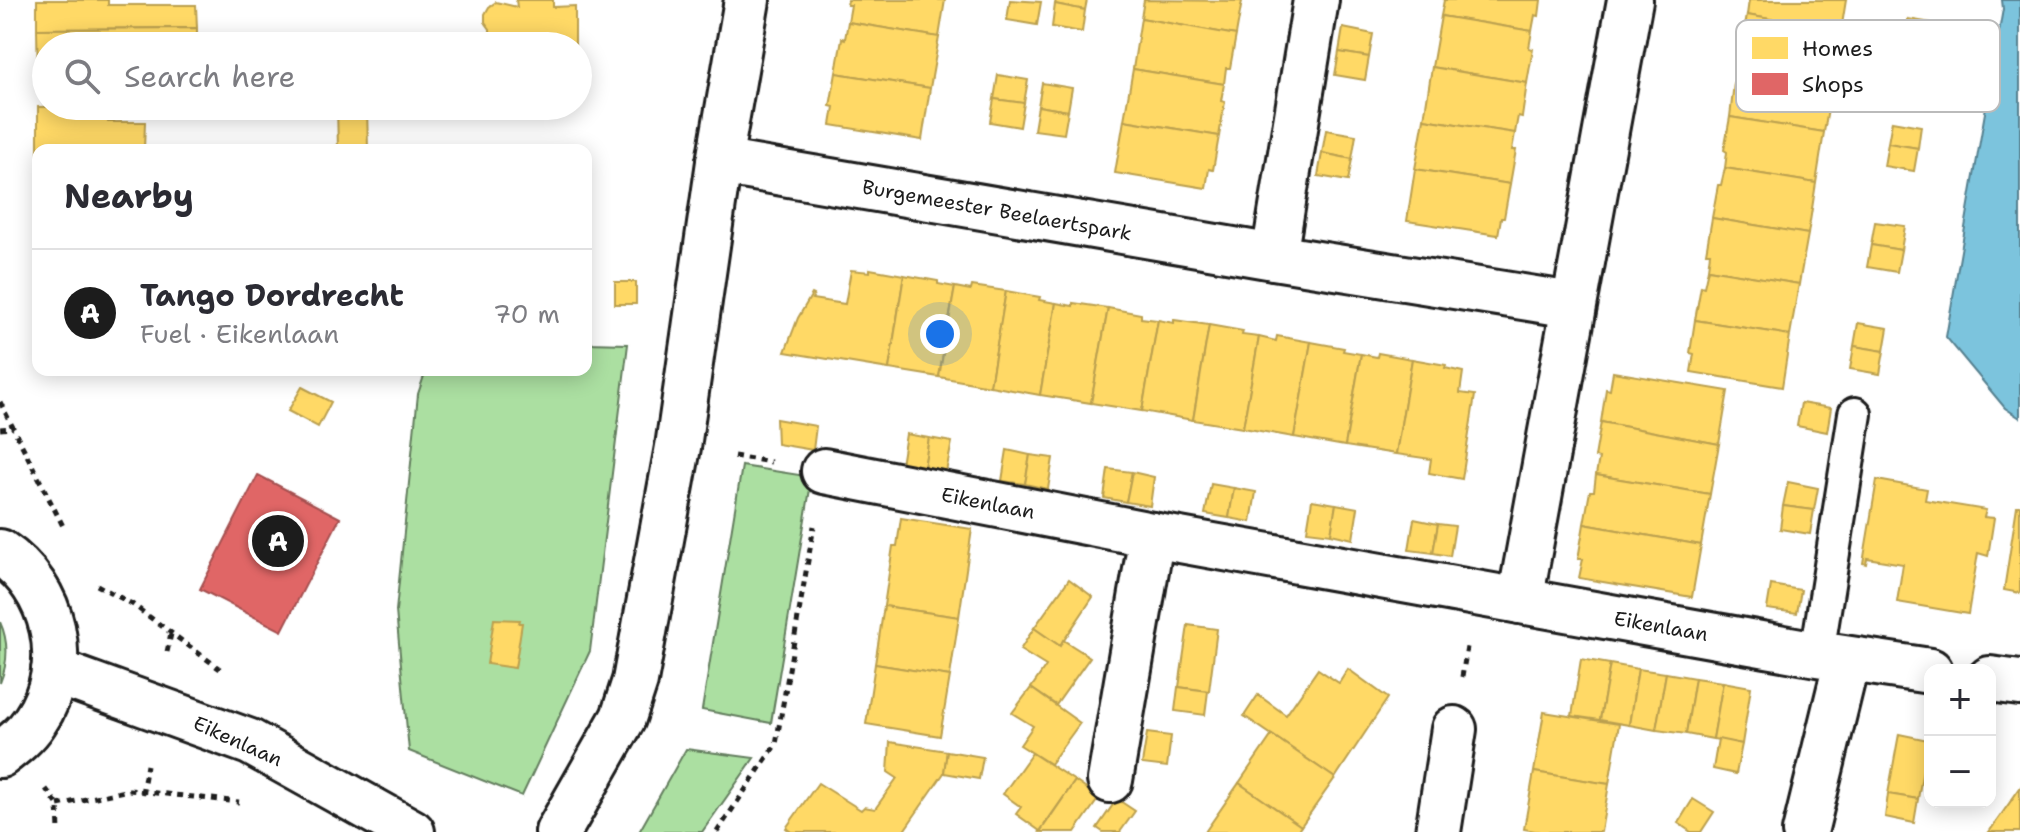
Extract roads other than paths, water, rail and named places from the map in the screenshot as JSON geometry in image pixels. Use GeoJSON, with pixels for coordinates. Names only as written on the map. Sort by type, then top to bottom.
{"type":"FeatureCollection","features":[{"type":"Feature","properties":{"kind":"street"},"geometry":{"type":"LineString","coordinates":[[558,832],[623,718],[635,681],[678,447],[719,162],[747,0]]}},
{"type":"Feature","properties":{"kind":"street"},"geometry":{"type":"LineString","coordinates":[[1274,257],[1316,0]]}},
{"type":"Feature","properties":{"kind":"street"},"geometry":{"type":"LineString","coordinates":[[1520,601],[1630,0]]}},
{"type":"Feature","properties":{"kind":"street","name":"Burgemeester Beelaertspark"},"geometry":{"type":"LineString","coordinates":[[719,162],[1572,305]]}},
{"type":"Feature","properties":{"kind":"street","name":"Eikenlaan"},"geometry":{"type":"LineString","coordinates":[[824,471],[1152,535],[1832,657],[1924,670]]}},
{"type":"Feature","properties":{"kind":"street"},"geometry":{"type":"LineString","coordinates":[[1110,780],[1152,535]]}},
{"type":"Feature","properties":{"kind":"street"},"geometry":{"type":"LineString","coordinates":[[0,552],[29,576],[42,597],[52,621],[55,646],[54,671],[48,696],[36,720],[20,740],[0,755]]}},
{"type":"Feature","properties":{"kind":"street"},"geometry":{"type":"LineString","coordinates":[[1805,832],[1832,657]]}},
{"type":"Feature","properties":{"kind":"street","name":"Eikenlaan"},"geometry":{"type":"LineString","coordinates":[[54,671],[250,742],[412,832]]}},
{"type":"Feature","properties":{"kind":"street"},"geometry":{"type":"LineString","coordinates":[[1996,680],[2020,683]]}},
{"type":"Feature","properties":{"kind":"street"},"geometry":{"type":"LineString","coordinates":[[1438,832],[1454,729]]}},
{"type":"Feature","properties":{"kind":"lane"},"geometry":{"type":"LineString","coordinates":[[1832,657],[1855,414]]}},
{"type":"Feature","properties":{"kind":"water"},"geometry":{"type":"Polygon","coordinates":[[[2002,0],[2020,0],[2020,418],[2005,408],[1946,337],[1985,112],[2000,112],[2000,26],[2002,0]]]}},
{"type":"Feature","properties":{"kind":"place","name":"Tango Dordrecht"},"geometry":{"type":"Point","coordinates":[278,541]}}]}
